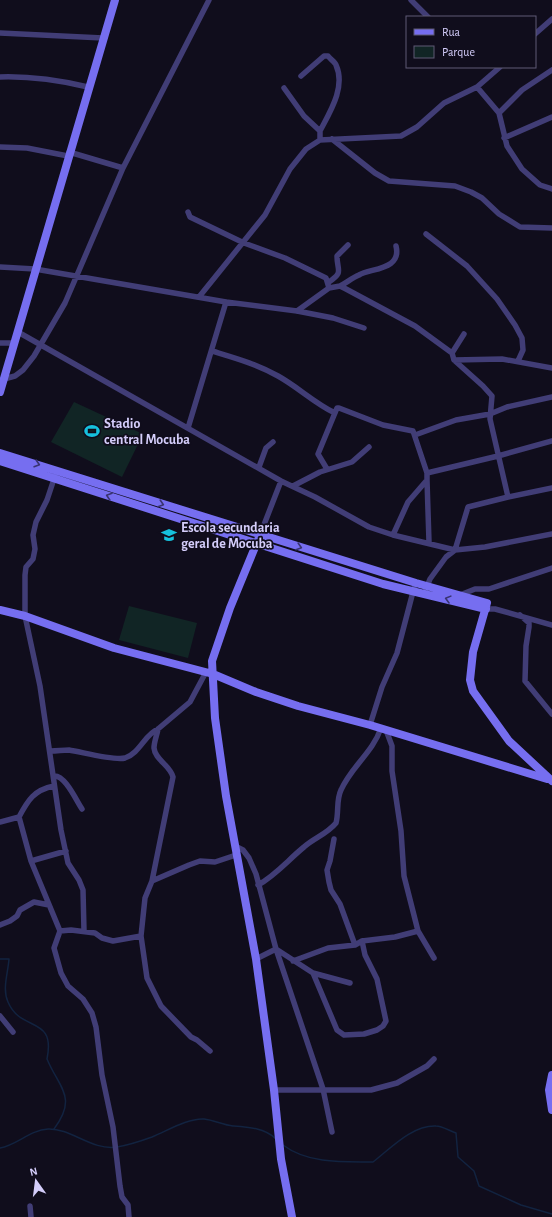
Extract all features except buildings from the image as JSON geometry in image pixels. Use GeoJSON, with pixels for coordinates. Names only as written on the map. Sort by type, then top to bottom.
{"type":"FeatureCollection","features":[{"type":"Feature","properties":{"kind":"street"},"geometry":{"type":"LineString","coordinates":[[0,392],[88,87],[115,0]]}},
{"type":"Feature","properties":{"kind":"street"},"geometry":{"type":"LineString","coordinates":[[4,379],[14,376],[24,370],[65,303],[123,168],[209,0]]}},
{"type":"Feature","properties":{"kind":"street"},"geometry":{"type":"LineString","coordinates":[[411,0],[427,16]]}},
{"type":"Feature","properties":{"kind":"street"},"geometry":{"type":"LineString","coordinates":[[536,33],[552,19]]}},
{"type":"Feature","properties":{"kind":"street"},"geometry":{"type":"LineString","coordinates":[[0,33],[103,38]]}},
{"type":"Feature","properties":{"kind":"street"},"geometry":{"type":"LineString","coordinates":[[301,76],[324,56],[328,56],[336,65],[339,75],[336,100],[320,131],[320,140]]}},
{"type":"Feature","properties":{"kind":"street"},"geometry":{"type":"LineString","coordinates":[[199,297],[244,243],[276,198],[297,159],[306,149],[320,140],[332,138],[374,138],[401,136],[417,127],[444,102],[477,87],[499,68]]}},
{"type":"Feature","properties":{"kind":"street"},"geometry":{"type":"LineString","coordinates":[[499,113],[522,90],[552,70]]}},
{"type":"Feature","properties":{"kind":"street"},"geometry":{"type":"LineString","coordinates":[[0,77],[59,80],[88,87]]}},
{"type":"Feature","properties":{"kind":"street"},"geometry":{"type":"LineString","coordinates":[[477,87],[499,113],[504,138],[512,155],[522,169],[540,185],[552,189]]}},
{"type":"Feature","properties":{"kind":"street"},"geometry":{"type":"LineString","coordinates":[[284,88],[304,116],[320,131]]}},
{"type":"Feature","properties":{"kind":"street"},"geometry":{"type":"LineString","coordinates":[[504,138],[552,117]]}},
{"type":"Feature","properties":{"kind":"street"},"geometry":{"type":"LineString","coordinates":[[332,138],[375,173],[389,181],[455,186],[482,198],[499,214],[520,227],[552,228]]}},
{"type":"Feature","properties":{"kind":"street"},"geometry":{"type":"LineString","coordinates":[[0,147],[27,148],[69,154],[123,168]]}},
{"type":"Feature","properties":{"kind":"street"},"geometry":{"type":"LineString","coordinates":[[188,212],[190,217],[244,243],[285,258],[326,278],[329,285]]}},
{"type":"Feature","properties":{"kind":"street"},"geometry":{"type":"LineString","coordinates":[[426,234],[466,266],[497,299],[522,338],[522,350],[518,361]]}},
{"type":"Feature","properties":{"kind":"street"},"geometry":{"type":"LineString","coordinates":[[297,311],[329,285],[337,276],[339,272],[337,256],[348,245]]}},
{"type":"Feature","properties":{"kind":"street"},"geometry":{"type":"LineString","coordinates":[[340,286],[360,274],[379,271],[394,259],[397,250],[396,246]]}},
{"type":"Feature","properties":{"kind":"street"},"geometry":{"type":"LineString","coordinates":[[0,266],[36,269],[75,277],[226,302],[297,311],[333,318],[364,328]]}},
{"type":"Feature","properties":{"kind":"street"},"geometry":{"type":"LineString","coordinates":[[329,285],[340,286],[415,326],[452,353],[454,360],[490,392],[492,399],[490,414],[508,497]]}},
{"type":"Feature","properties":{"kind":"street"},"geometry":{"type":"LineString","coordinates":[[188,428],[226,302]]}},
{"type":"Feature","properties":{"kind":"street"},"geometry":{"type":"LineString","coordinates":[[18,332],[281,481],[315,497],[369,527],[393,535],[429,542],[455,550],[485,547],[552,534]]}},
{"type":"Feature","properties":{"kind":"street"},"geometry":{"type":"LineString","coordinates":[[452,353],[464,334]]}},
{"type":"Feature","properties":{"kind":"street"},"geometry":{"type":"LineString","coordinates":[[0,343],[14,343]]}},
{"type":"Feature","properties":{"kind":"street"},"geometry":{"type":"LineString","coordinates":[[212,351],[247,362],[279,376],[314,402],[335,413]]}},
{"type":"Feature","properties":{"kind":"street"},"geometry":{"type":"LineString","coordinates":[[454,360],[484,358],[518,361],[552,367]]}},
{"type":"Feature","properties":{"kind":"street"},"geometry":{"type":"LineString","coordinates":[[415,435],[456,420],[490,414],[507,407],[552,397]]}},
{"type":"Feature","properties":{"kind":"street"},"geometry":{"type":"LineString","coordinates":[[327,469],[318,454],[336,408],[344,409],[383,425],[410,429],[415,435],[427,473],[429,542]]}},
{"type":"Feature","properties":{"kind":"street"},"geometry":{"type":"LineString","coordinates":[[427,473],[498,456],[552,440]]}},
{"type":"Feature","properties":{"kind":"street"},"geometry":{"type":"LineString","coordinates":[[259,468],[266,448],[273,442]]}},
{"type":"Feature","properties":{"kind":"street"},"geometry":{"type":"LineString","coordinates":[[293,486],[327,469],[352,462],[369,447]]}},
{"type":"Feature","properties":{"kind":"street"},"geometry":{"type":"LineString","coordinates":[[0,453],[55,474],[140,501],[383,572],[415,587],[552,625]]}},
{"type":"Feature","properties":{"kind":"street"},"geometry":{"type":"LineString","coordinates":[[0,461],[55,474]]}},
{"type":"Feature","properties":{"kind":"street"},"geometry":{"type":"LineString","coordinates":[[55,474],[47,500],[36,522],[33,535],[34,549],[32,559],[26,567],[26,616],[40,686],[51,751],[54,786],[68,863],[79,880],[83,890],[84,931]]}},
{"type":"Feature","properties":{"kind":"street"},"geometry":{"type":"LineString","coordinates":[[393,535],[408,502],[427,480]]}},
{"type":"Feature","properties":{"kind":"street"},"geometry":{"type":"LineString","coordinates":[[51,751],[70,750],[90,755],[125,758],[135,751],[152,731],[158,729],[190,702],[209,673],[216,646],[281,481]]}},
{"type":"Feature","properties":{"kind":"street"},"geometry":{"type":"LineString","coordinates":[[426,590],[446,557],[455,550],[468,507],[552,488]]}},
{"type":"Feature","properties":{"kind":"street"},"geometry":{"type":"LineString","coordinates":[[140,501],[256,544],[383,584],[415,587]]}},
{"type":"Feature","properties":{"kind":"street"},"geometry":{"type":"LineString","coordinates":[[460,595],[475,589],[489,589],[552,568]]}},
{"type":"Feature","properties":{"kind":"street"},"geometry":{"type":"LineString","coordinates":[[383,572],[383,584]]}},
{"type":"Feature","properties":{"kind":"street"},"geometry":{"type":"LineString","coordinates":[[370,725],[382,687],[397,654],[415,587]]}},
{"type":"Feature","properties":{"kind":"street"},"geometry":{"type":"LineString","coordinates":[[426,590],[460,595],[486,606]]}},
{"type":"Feature","properties":{"kind":"street"},"geometry":{"type":"LineString","coordinates":[[486,606],[473,652],[470,680],[473,691],[509,741],[552,781]]}},
{"type":"Feature","properties":{"kind":"street"},"geometry":{"type":"LineString","coordinates":[[0,610],[26,616],[114,648],[209,673],[256,692],[298,706],[384,729],[552,781]]}},
{"type":"Feature","properties":{"kind":"street"},"geometry":{"type":"LineString","coordinates":[[520,615],[529,623],[526,646],[525,681],[552,714]]}},
{"type":"Feature","properties":{"kind":"street"},"geometry":{"type":"LineString","coordinates":[[209,673],[234,846],[256,959],[274,1090],[281,1159],[292,1217]]}},
{"type":"Feature","properties":{"kind":"street"},"geometry":{"type":"LineString","coordinates":[[158,729],[154,748],[156,755],[167,767],[173,777],[152,881],[146,898],[141,936],[147,978],[161,1006],[190,1037],[198,1040],[210,1051]]}},
{"type":"Feature","properties":{"kind":"street"},"geometry":{"type":"LineString","coordinates":[[258,885],[280,870],[305,846],[326,833],[336,823],[340,791],[346,779],[377,741],[384,729]]}},
{"type":"Feature","properties":{"kind":"street"},"geometry":{"type":"LineString","coordinates":[[384,729],[392,746],[392,771],[401,831],[404,876],[418,931],[434,958]]}},
{"type":"Feature","properties":{"kind":"street"},"geometry":{"type":"LineString","coordinates":[[54,776],[60,777],[72,791],[82,809]]}},
{"type":"Feature","properties":{"kind":"street"},"geometry":{"type":"LineString","coordinates":[[0,822],[19,817],[37,791],[42,788],[54,786]]}},
{"type":"Feature","properties":{"kind":"street"},"geometry":{"type":"LineString","coordinates":[[19,817],[31,861],[60,931],[54,948],[61,973],[68,986],[83,999],[92,1013],[96,1027],[102,1074],[113,1127],[120,1186],[122,1197],[128,1205],[130,1217]]}},
{"type":"Feature","properties":{"kind":"street"},"geometry":{"type":"LineString","coordinates":[[334,839],[327,870],[329,882],[331,890],[340,904],[355,944]]}},
{"type":"Feature","properties":{"kind":"street"},"geometry":{"type":"LineString","coordinates":[[234,846],[243,850],[249,858],[276,949],[323,1088],[332,1132]]}},
{"type":"Feature","properties":{"kind":"street"},"geometry":{"type":"LineString","coordinates":[[31,861],[66,851]]}},
{"type":"Feature","properties":{"kind":"street"},"geometry":{"type":"LineString","coordinates":[[152,881],[200,861],[215,862],[236,855]]}},
{"type":"Feature","properties":{"kind":"street"},"geometry":{"type":"LineString","coordinates":[[0,925],[10,921],[17,916],[20,910],[34,902],[49,905]]}},
{"type":"Feature","properties":{"kind":"street"},"geometry":{"type":"LineString","coordinates":[[60,931],[71,930],[95,933],[113,941],[141,936]]}},
{"type":"Feature","properties":{"kind":"street"},"geometry":{"type":"LineString","coordinates":[[293,961],[328,948],[355,944],[362,941],[395,937],[418,931]]}},
{"type":"Feature","properties":{"kind":"street"},"geometry":{"type":"LineString","coordinates":[[313,973],[338,1030],[344,1035],[364,1034],[384,1026],[386,1021],[385,1013],[377,979],[365,955],[362,941]]}},
{"type":"Feature","properties":{"kind":"street"},"geometry":{"type":"LineString","coordinates":[[256,959],[276,949]]}},
{"type":"Feature","properties":{"kind":"street"},"geometry":{"type":"LineString","coordinates":[[276,949],[313,973],[350,983]]}},
{"type":"Feature","properties":{"kind":"street"},"geometry":{"type":"LineString","coordinates":[[0,1016],[12,1032]]}},
{"type":"Feature","properties":{"kind":"street"},"geometry":{"type":"LineString","coordinates":[[274,1090],[323,1088],[359,1091],[397,1083],[426,1066],[434,1059]]}},
{"type":"Feature","properties":{"kind":"street"},"geometry":{"type":"LineString","coordinates":[[552,1075],[549,1090],[552,1110]]}},
{"type":"Feature","properties":{"kind":"street"},"geometry":{"type":"LineString","coordinates":[[30,1206],[31,1217]]}},
{"type":"Feature","properties":{"kind":"green space"},"geometry":{"type":"Polygon","coordinates":[[[74,402],[143,434],[122,477],[51,442],[74,402]]]}},
{"type":"Feature","properties":{"kind":"green space"},"geometry":{"type":"Polygon","coordinates":[[[129,606],[197,623],[188,658],[119,640],[129,606]]]}},
{"type":"Feature","properties":{"kind":"waterway"},"geometry":{"type":"LineString","coordinates":[[0,959],[9,959],[5,992],[8,1002],[14,1012],[21,1018],[42,1030],[47,1036],[47,1059],[61,1085],[65,1100],[65,1109],[54,1129]]}},
{"type":"Feature","properties":{"kind":"waterway"},"geometry":{"type":"LineString","coordinates":[[0,1148],[12,1144],[35,1132],[48,1129],[65,1132],[99,1146],[117,1147],[135,1143],[184,1123],[198,1119],[211,1120],[229,1125],[262,1130],[272,1135],[276,1139]]}},
{"type":"Feature","properties":{"kind":"waterway"},"geometry":{"type":"LineString","coordinates":[[283,1145],[304,1156],[315,1159],[338,1162],[373,1162],[410,1133],[427,1127],[441,1127],[456,1133],[458,1157],[474,1171],[479,1186],[521,1205],[552,1214]]}},
{"type":"Feature","properties":{"kind":"place","name":"Stadio central Mocuba"},"geometry":{"type":"Point","coordinates":[92,431]}},
{"type":"Feature","properties":{"kind":"place","name":"Escola secundaria geral de Mocuba"},"geometry":{"type":"Point","coordinates":[169,535]}}]}
